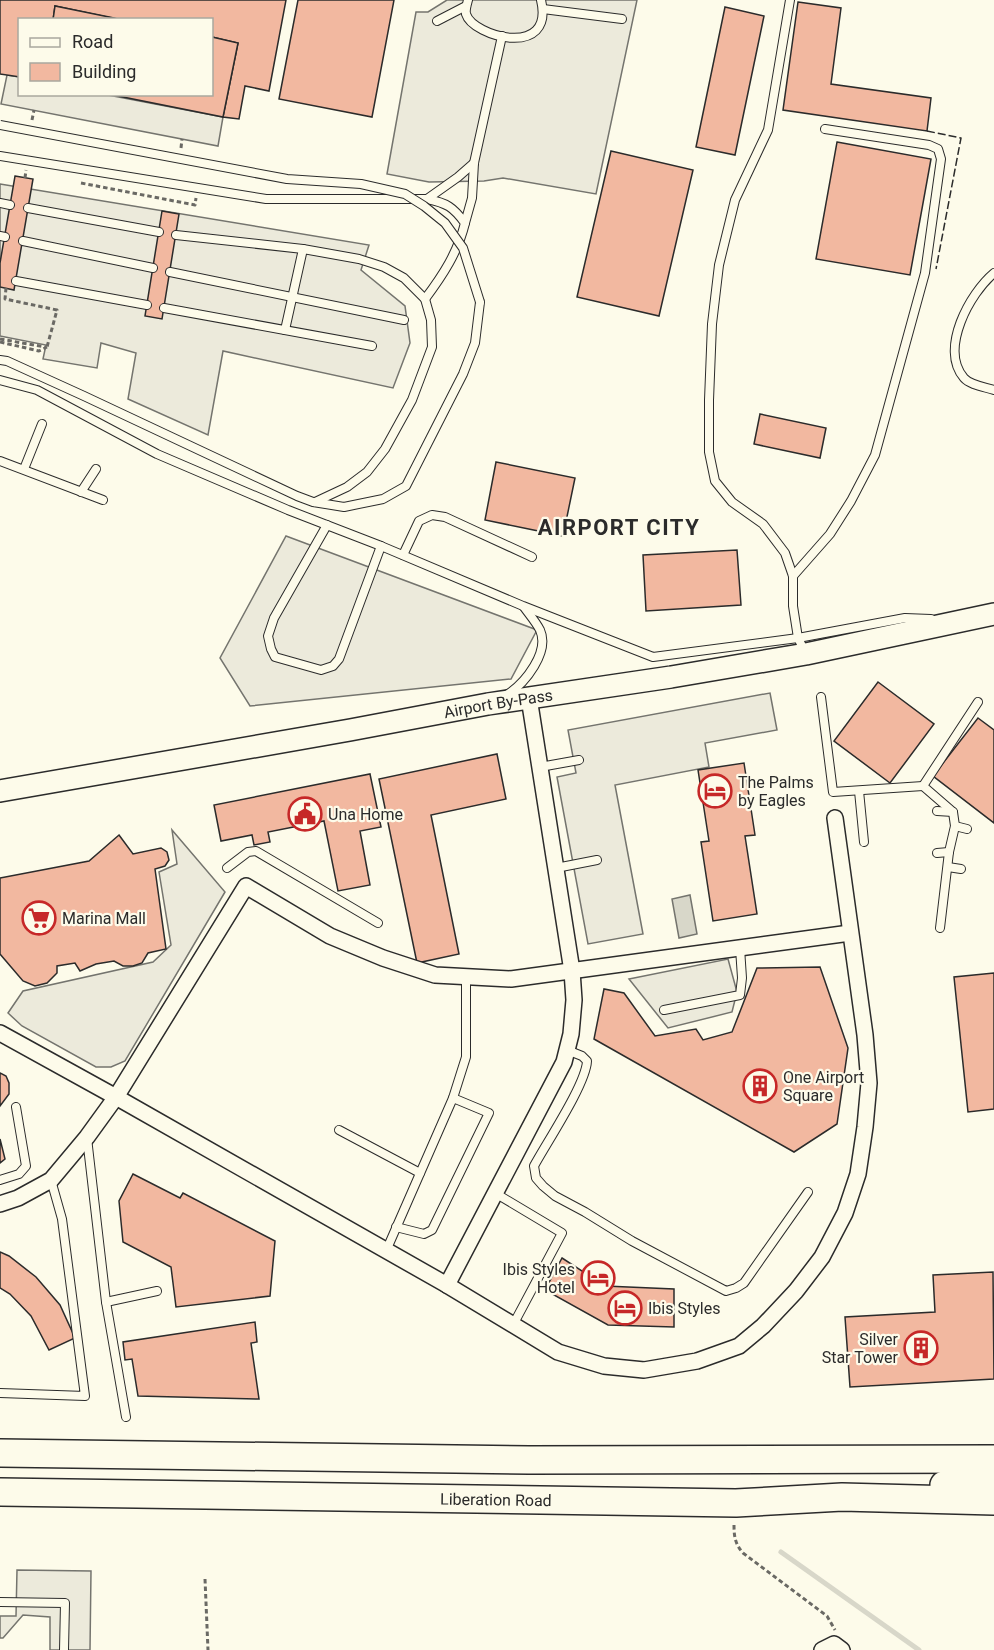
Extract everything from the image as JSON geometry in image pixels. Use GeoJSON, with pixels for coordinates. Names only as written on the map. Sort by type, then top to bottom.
{"type":"FeatureCollection","features":[{"type":"Feature","properties":{"kind":"highway"},"geometry":{"type":"LineString","coordinates":[[0,1453],[529,1460],[994,1459]]}},
{"type":"Feature","properties":{"kind":"highway"},"geometry":{"type":"LineString","coordinates":[[842,1497],[871,1488],[994,1481]]}},
{"type":"Feature","properties":{"kind":"highway","name":"Liberation Road"},"geometry":{"type":"LineString","coordinates":[[0,1492],[731,1502],[842,1497],[994,1501]]}},
{"type":"Feature","properties":{"kind":"main road","name":"Airport By-Pass"},"geometry":{"type":"LineString","coordinates":[[0,791],[488,704],[670,677],[802,646],[994,614]]}},
{"type":"Feature","properties":{"kind":"street"},"geometry":{"type":"LineString","coordinates":[[447,1286],[564,1062],[571,1034],[574,1000],[572,971],[529,698]]}},
{"type":"Feature","properties":{"kind":"street"},"geometry":{"type":"LineString","coordinates":[[0,1033],[386,1251],[558,1352],[604,1366],[644,1370],[697,1361],[739,1346],[763,1326],[796,1291],[822,1257],[845,1213],[858,1174],[869,1083],[865,1035],[835,818]]}},
{"type":"Feature","properties":{"kind":"street"},"geometry":{"type":"LineString","coordinates":[[0,1204],[18,1198],[51,1180],[87,1137],[116,1097],[246,886],[330,936],[383,958],[435,975],[511,979],[850,933]]}},
{"type":"Feature","properties":{"kind":"lane"},"geometry":{"type":"LineString","coordinates":[[467,3],[465,13],[484,31],[520,39],[531,35],[538,29],[543,19],[541,0]]}},
{"type":"Feature","properties":{"kind":"lane"},"geometry":{"type":"LineString","coordinates":[[0,380],[37,390],[157,454],[523,606],[653,657],[802,646],[792,606],[793,576],[785,553],[775,537],[756,518],[732,502],[715,481],[709,452],[712,324],[719,265],[735,200],[768,130],[789,0]]}},
{"type":"Feature","properties":{"kind":"lane"},"geometry":{"type":"LineString","coordinates":[[437,21],[467,3]]}},
{"type":"Feature","properties":{"kind":"lane"},"geometry":{"type":"LineString","coordinates":[[543,9],[622,19]]}},
{"type":"Feature","properties":{"kind":"lane"},"geometry":{"type":"LineString","coordinates":[[425,299],[447,269],[461,240],[472,198],[474,163],[502,36]]}},
{"type":"Feature","properties":{"kind":"lane"},"geometry":{"type":"LineString","coordinates":[[0,125],[287,179],[361,184],[405,194],[445,223],[463,248],[480,302],[475,343],[463,374],[406,486],[383,499],[344,507],[314,502],[297,496],[84,396],[7,361],[0,360]]}},
{"type":"Feature","properties":{"kind":"lane"},"geometry":{"type":"LineString","coordinates":[[793,576],[830,534],[851,501],[875,455],[925,273],[941,159],[938,150],[929,145],[825,129]]}},
{"type":"Feature","properties":{"kind":"lane"},"geometry":{"type":"LineString","coordinates":[[0,156],[266,199],[427,199],[448,204],[456,210],[465,223]]}},
{"type":"Feature","properties":{"kind":"lane"},"geometry":{"type":"LineString","coordinates":[[427,199],[474,163]]}},
{"type":"Feature","properties":{"kind":"lane"},"geometry":{"type":"LineString","coordinates":[[0,203],[10,205]]}},
{"type":"Feature","properties":{"kind":"lane"},"geometry":{"type":"LineString","coordinates":[[28,208],[159,232]]}},
{"type":"Feature","properties":{"kind":"lane"},"geometry":{"type":"LineString","coordinates":[[176,235],[303,249],[359,259],[384,267],[404,278],[425,299],[431,320],[432,347],[412,400],[385,449],[367,472],[347,488],[314,502]]}},
{"type":"Feature","properties":{"kind":"lane"},"geometry":{"type":"LineString","coordinates":[[23,241],[153,268]]}},
{"type":"Feature","properties":{"kind":"lane"},"geometry":{"type":"LineString","coordinates":[[285,330],[303,249]]}},
{"type":"Feature","properties":{"kind":"lane"},"geometry":{"type":"LineString","coordinates":[[170,272],[404,320]]}},
{"type":"Feature","properties":{"kind":"lane"},"geometry":{"type":"LineString","coordinates":[[994,273],[976,293],[961,317],[954,349],[957,368],[965,380],[994,390]]}},
{"type":"Feature","properties":{"kind":"lane"},"geometry":{"type":"LineString","coordinates":[[16,280],[147,305]]}},
{"type":"Feature","properties":{"kind":"lane"},"geometry":{"type":"LineString","coordinates":[[164,308],[372,346]]}},
{"type":"Feature","properties":{"kind":"lane"},"geometry":{"type":"LineString","coordinates":[[24,469],[42,424]]}},
{"type":"Feature","properties":{"kind":"lane"},"geometry":{"type":"LineString","coordinates":[[0,461],[103,500]]}},
{"type":"Feature","properties":{"kind":"lane"},"geometry":{"type":"LineString","coordinates":[[81,492],[96,469]]}},
{"type":"Feature","properties":{"kind":"lane"},"geometry":{"type":"LineString","coordinates":[[403,555],[419,521],[432,515],[445,517],[532,557]]}},
{"type":"Feature","properties":{"kind":"lane"},"geometry":{"type":"LineString","coordinates":[[327,525],[273,618],[268,636],[275,657],[321,670],[333,666],[339,659],[381,546]]}},
{"type":"Feature","properties":{"kind":"lane"},"geometry":{"type":"LineString","coordinates":[[488,704],[511,692],[530,673],[542,649],[541,632],[523,606]]}},
{"type":"Feature","properties":{"kind":"lane"},"geometry":{"type":"LineString","coordinates":[[821,697],[833,792],[923,786],[953,812],[955,826],[943,891],[940,928]]}},
{"type":"Feature","properties":{"kind":"lane"},"geometry":{"type":"LineString","coordinates":[[923,786],[978,702]]}},
{"type":"Feature","properties":{"kind":"lane"},"geometry":{"type":"LineString","coordinates":[[540,767],[579,760]]}},
{"type":"Feature","properties":{"kind":"lane"},"geometry":{"type":"LineString","coordinates":[[859,791],[864,842]]}},
{"type":"Feature","properties":{"kind":"lane"},"geometry":{"type":"LineString","coordinates":[[937,811],[953,812]]}},
{"type":"Feature","properties":{"kind":"lane"},"geometry":{"type":"LineString","coordinates":[[955,826],[967,829]]}},
{"type":"Feature","properties":{"kind":"lane"},"geometry":{"type":"LineString","coordinates":[[227,868],[248,852],[256,851],[378,923]]}},
{"type":"Feature","properties":{"kind":"lane"},"geometry":{"type":"LineString","coordinates":[[937,853],[949,852]]}},
{"type":"Feature","properties":{"kind":"lane"},"geometry":{"type":"LineString","coordinates":[[556,868],[597,860]]}},
{"type":"Feature","properties":{"kind":"lane"},"geometry":{"type":"LineString","coordinates":[[948,867],[961,869]]}},
{"type":"Feature","properties":{"kind":"lane"},"geometry":{"type":"LineString","coordinates":[[664,1010],[740,995],[742,978],[740,948]]}},
{"type":"Feature","properties":{"kind":"lane"},"geometry":{"type":"LineString","coordinates":[[386,1251],[453,1098],[466,1057],[466,977]]}},
{"type":"Feature","properties":{"kind":"lane"},"geometry":{"type":"LineString","coordinates":[[567,1050],[582,1056],[587,1061],[587,1069],[534,1166],[536,1178],[555,1196],[632,1241],[726,1291],[744,1283],[808,1191]]}},
{"type":"Feature","properties":{"kind":"lane"},"geometry":{"type":"LineString","coordinates":[[396,1227],[424,1234],[432,1230],[489,1113],[453,1098]]}},
{"type":"Feature","properties":{"kind":"lane"},"geometry":{"type":"LineString","coordinates":[[0,1180],[19,1174],[26,1166],[16,1107]]}},
{"type":"Feature","properties":{"kind":"lane"},"geometry":{"type":"LineString","coordinates":[[339,1130],[420,1173]]}},
{"type":"Feature","properties":{"kind":"lane"},"geometry":{"type":"LineString","coordinates":[[87,1137],[106,1302],[126,1417]]}},
{"type":"Feature","properties":{"kind":"lane"},"geometry":{"type":"LineString","coordinates":[[0,1393],[85,1395],[62,1219],[51,1180]]}},
{"type":"Feature","properties":{"kind":"lane"},"geometry":{"type":"LineString","coordinates":[[495,1193],[562,1233],[513,1324]]}},
{"type":"Feature","properties":{"kind":"lane"},"geometry":{"type":"LineString","coordinates":[[106,1302],[157,1292]]}},
{"type":"Feature","properties":{"kind":"lane"},"geometry":{"type":"LineString","coordinates":[[0,1602],[64,1603],[64,1650]]}},
{"type":"Feature","properties":{"kind":"path"},"geometry":{"type":"LineString","coordinates":[[25,178],[26,172]]}},
{"type":"Feature","properties":{"kind":"path"},"geometry":{"type":"LineString","coordinates":[[0,341],[39,351],[47,347],[57,310],[5,299],[6,288]]}},
{"type":"Feature","properties":{"kind":"path"},"geometry":{"type":"LineString","coordinates":[[731,1502],[736,1545],[743,1553],[827,1616],[836,1632],[833,1648]]}},
{"type":"Feature","properties":{"kind":"path"},"geometry":{"type":"LineString","coordinates":[[206,1579],[208,1650]]}},
{"type":"Feature","properties":{"kind":"shaded area"},"geometry":{"type":"Polygon","coordinates":[[[447,0],[637,0],[596,194],[503,178],[484,181],[429,182],[387,174],[416,12],[428,12],[447,0]]]}},
{"type":"Feature","properties":{"kind":"shaded area"},"geometry":{"type":"Polygon","coordinates":[[[7,75],[18,77],[18,96],[113,96],[223,117],[218,146],[1,104],[7,75]]]}},
{"type":"Feature","properties":{"kind":"shaded area"},"geometry":{"type":"Polygon","coordinates":[[[0,184],[369,245],[361,270],[405,306],[410,343],[393,388],[223,351],[208,435],[128,399],[136,353],[101,343],[97,368],[43,359],[46,345],[0,336],[0,184]]]}},
{"type":"Feature","properties":{"kind":"shaded area"},"geometry":{"type":"Polygon","coordinates":[[[286,536],[537,630],[511,679],[250,706],[220,658],[286,536]]]}},
{"type":"Feature","properties":{"kind":"shaded area"},"geometry":{"type":"Polygon","coordinates":[[[770,693],[777,730],[705,743],[709,767],[615,785],[643,934],[588,944],[557,777],[576,773],[568,730],[770,693]]]}},
{"type":"Feature","properties":{"kind":"shaded area"},"geometry":{"type":"Polygon","coordinates":[[[172,830],[225,892],[125,1061],[111,1067],[96,1067],[22,1026],[8,1013],[23,991],[153,962],[171,945],[159,872],[177,864],[172,830]]]}},
{"type":"Feature","properties":{"kind":"shaded area"},"geometry":{"type":"Polygon","coordinates":[[[690,895],[697,934],[679,938],[672,899],[690,895]]]}},
{"type":"Feature","properties":{"kind":"shaded area"},"geometry":{"type":"Polygon","coordinates":[[[728,959],[737,992],[732,1012],[668,1028],[629,979],[728,959]]]}},
{"type":"Feature","properties":{"kind":"shaded area"},"geometry":{"type":"Polygon","coordinates":[[[17,1570],[91,1571],[90,1650],[50,1650],[50,1617],[23,1615],[3,1638],[0,1638],[0,1616],[16,1616],[17,1570]]]}},
{"type":"Feature","properties":{"kind":"building"},"geometry":{"type":"Polygon","coordinates":[[[0,0],[286,0],[269,91],[245,86],[239,119],[223,117],[238,43],[213,37],[213,18],[112,18],[55,6],[53,18],[18,18],[18,77],[0,74],[0,0]]]}},
{"type":"Feature","properties":{"kind":"building"},"geometry":{"type":"Polygon","coordinates":[[[298,0],[394,0],[372,117],[279,99],[298,0]]]}},
{"type":"Feature","properties":{"kind":"building"},"geometry":{"type":"Polygon","coordinates":[[[798,2],[841,8],[831,84],[931,98],[927,131],[783,110],[798,2]]]}},
{"type":"Feature","properties":{"kind":"building"},"geometry":{"type":"Polygon","coordinates":[[[55,6],[114,18],[53,18],[55,6]]]}},
{"type":"Feature","properties":{"kind":"building"},"geometry":{"type":"Polygon","coordinates":[[[725,7],[764,16],[735,155],[696,147],[725,7]]]}},
{"type":"Feature","properties":{"kind":"building"},"geometry":{"type":"Polygon","coordinates":[[[213,37],[238,43],[223,117],[118,96],[213,96],[213,37]]]}},
{"type":"Feature","properties":{"kind":"building"},"geometry":{"type":"Polygon","coordinates":[[[837,142],[931,159],[910,275],[816,259],[837,142]]]}},
{"type":"Feature","properties":{"kind":"building"},"geometry":{"type":"Polygon","coordinates":[[[611,151],[693,170],[659,316],[577,297],[611,151]]]}},
{"type":"Feature","properties":{"kind":"building"},"geometry":{"type":"Polygon","coordinates":[[[15,176],[33,179],[14,290],[0,287],[0,263],[15,176]]]}},
{"type":"Feature","properties":{"kind":"building"},"geometry":{"type":"Polygon","coordinates":[[[162,211],[179,214],[162,319],[145,316],[162,211]]]}},
{"type":"Feature","properties":{"kind":"building"},"geometry":{"type":"Polygon","coordinates":[[[760,414],[826,428],[820,458],[754,444],[760,414]]]}},
{"type":"Feature","properties":{"kind":"building"},"geometry":{"type":"Polygon","coordinates":[[[496,462],[575,478],[563,536],[485,520],[496,462]]]}},
{"type":"Feature","properties":{"kind":"building"},"geometry":{"type":"Polygon","coordinates":[[[737,550],[741,605],[646,611],[643,555],[737,550]]]}},
{"type":"Feature","properties":{"kind":"building"},"geometry":{"type":"Polygon","coordinates":[[[878,682],[934,724],[890,783],[834,741],[878,682]]]}},
{"type":"Feature","properties":{"kind":"building"},"geometry":{"type":"Polygon","coordinates":[[[978,718],[994,730],[994,823],[933,776],[978,718]]]}},
{"type":"Feature","properties":{"kind":"building"},"geometry":{"type":"Polygon","coordinates":[[[497,754],[506,799],[431,815],[459,954],[417,963],[379,779],[497,754]]]}},
{"type":"Feature","properties":{"kind":"building"},"geometry":{"type":"Polygon","coordinates":[[[744,763],[755,835],[745,836],[757,914],[713,921],[701,842],[709,841],[698,770],[744,763]]]}},
{"type":"Feature","properties":{"kind":"building"},"geometry":{"type":"Polygon","coordinates":[[[370,774],[381,827],[360,831],[370,885],[338,891],[324,821],[268,832],[270,842],[254,845],[252,835],[221,841],[214,805],[370,774]]]}},
{"type":"Feature","properties":{"kind":"building"},"geometry":{"type":"Polygon","coordinates":[[[119,835],[133,854],[161,848],[167,852],[169,860],[165,866],[155,869],[166,949],[148,953],[142,963],[133,966],[123,966],[114,961],[96,964],[80,971],[75,963],[57,966],[57,973],[47,983],[35,986],[23,981],[0,954],[0,878],[89,861],[119,835]]]}},
{"type":"Feature","properties":{"kind":"building","name":"One Airport Square"},"geometry":{"type":"Polygon","coordinates":[[[820,967],[848,1048],[837,1124],[794,1152],[594,1039],[604,989],[624,993],[655,1036],[696,1029],[703,1040],[732,1032],[757,968],[820,967]]]}},
{"type":"Feature","properties":{"kind":"building"},"geometry":{"type":"Polygon","coordinates":[[[994,973],[994,1109],[968,1112],[954,977],[994,973]]]}},
{"type":"Feature","properties":{"kind":"building"},"geometry":{"type":"Polygon","coordinates":[[[0,1073],[6,1076],[9,1083],[9,1094],[0,1106],[0,1073]]]}},
{"type":"Feature","properties":{"kind":"building"},"geometry":{"type":"Polygon","coordinates":[[[0,1139],[5,1159],[0,1163],[0,1139]]]}},
{"type":"Feature","properties":{"kind":"building"},"geometry":{"type":"Polygon","coordinates":[[[133,1174],[180,1198],[183,1193],[275,1241],[270,1296],[176,1307],[171,1267],[123,1242],[119,1201],[133,1174]]]}},
{"type":"Feature","properties":{"kind":"building"},"geometry":{"type":"Polygon","coordinates":[[[0,1252],[9,1256],[36,1277],[60,1305],[75,1338],[49,1350],[31,1316],[10,1294],[0,1288],[0,1252]]]}},
{"type":"Feature","properties":{"kind":"building","name":"Ibis Styles"},"geometry":{"type":"Polygon","coordinates":[[[562,1258],[605,1286],[674,1289],[674,1327],[608,1325],[545,1290],[562,1258]]]}},
{"type":"Feature","properties":{"kind":"building","name":"Silver Star Tower"},"geometry":{"type":"Polygon","coordinates":[[[993,1272],[994,1379],[850,1387],[845,1317],[935,1312],[933,1275],[993,1272]]]}},
{"type":"Feature","properties":{"kind":"building"},"geometry":{"type":"Polygon","coordinates":[[[255,1322],[257,1342],[251,1343],[259,1399],[138,1396],[132,1359],[125,1360],[123,1342],[255,1322]]]}},
{"type":"Feature","properties":{"kind":"waterway"},"geometry":{"type":"LineString","coordinates":[[781,1552],[919,1650]]}},
{"type":"Feature","properties":{"kind":"fence"},"geometry":{"type":"LineString","coordinates":[[927,131],[961,138],[936,269]]}},
{"type":"Feature","properties":{"kind":"place","name":"The Palms by Eagles"},"geometry":{"type":"Point","coordinates":[715,791]}},
{"type":"Feature","properties":{"kind":"place","name":"Una Home"},"geometry":{"type":"Point","coordinates":[305,814]}},
{"type":"Feature","properties":{"kind":"place","name":"Marina Mall"},"geometry":{"type":"Point","coordinates":[39,918]}},
{"type":"Feature","properties":{"kind":"place","name":"One Airport Square"},"geometry":{"type":"Point","coordinates":[760,1086]}},
{"type":"Feature","properties":{"kind":"place","name":"Ibis Styles Hotel"},"geometry":{"type":"Point","coordinates":[598,1278]}},
{"type":"Feature","properties":{"kind":"place","name":"Ibis Styles"},"geometry":{"type":"Point","coordinates":[625,1308]}},
{"type":"Feature","properties":{"kind":"place","name":"Silver Star Tower"},"geometry":{"type":"Point","coordinates":[921,1348]}},
{"type":"Feature","properties":{"kind":"district","name":"AIRPORT CITY"},"geometry":{"type":"Point","coordinates":[619,527]}}]}
